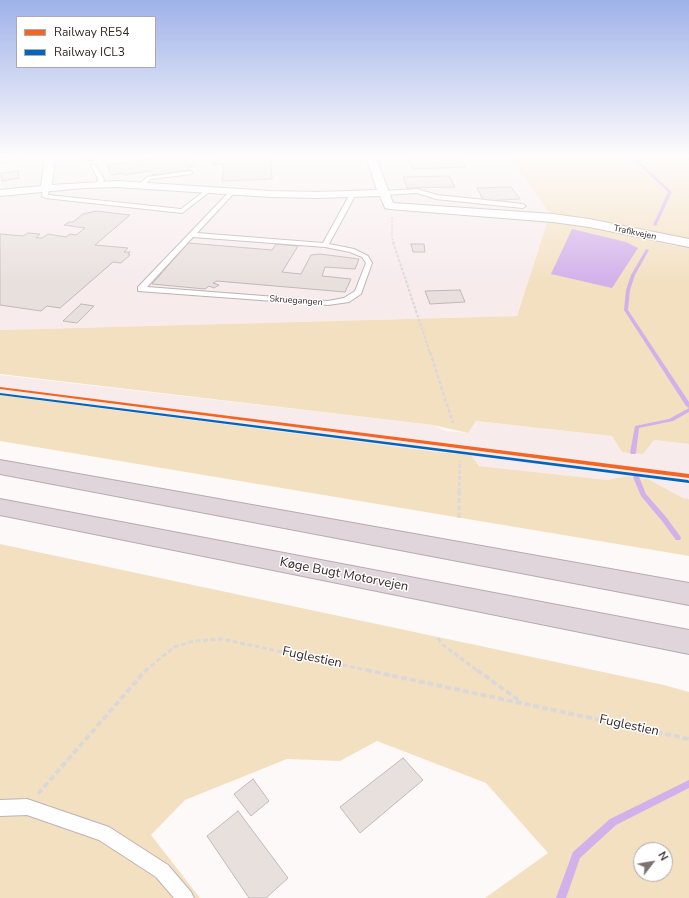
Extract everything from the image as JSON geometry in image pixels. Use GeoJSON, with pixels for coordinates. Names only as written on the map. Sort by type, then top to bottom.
{"type":"FeatureCollection","features":[{"type":"Feature","properties":{"kind":"highway"},"geometry":{"type":"LineString","coordinates":[[0,467],[689,594]]}},
{"type":"Feature","properties":{"kind":"highway","name":"Køge Bugt Motorvejen"},"geometry":{"type":"LineString","coordinates":[[0,507],[689,642]]}},
{"type":"Feature","properties":{"kind":"street"},"geometry":{"type":"LineString","coordinates":[[387,199],[391,210]]}},
{"type":"Feature","properties":{"kind":"street","name":"Trafikvejen"},"geometry":{"type":"LineString","coordinates":[[391,210],[553,218],[589,223],[689,243]]}},
{"type":"Feature","properties":{"kind":"lane"},"geometry":{"type":"LineString","coordinates":[[72,199],[182,211],[198,199]]}},
{"type":"Feature","properties":{"kind":"lane","name":"Skruegangen"},"geometry":{"type":"LineString","coordinates":[[192,235],[325,245],[352,250],[365,256],[369,263],[358,292],[346,300],[328,303],[141,289],[226,199]]}},
{"type":"Feature","properties":{"kind":"lane"},"geometry":{"type":"LineString","coordinates":[[325,245],[350,199]]}},
{"type":"Feature","properties":{"kind":"lane"},"geometry":{"type":"LineString","coordinates":[[454,199],[523,206]]}},
{"type":"Feature","properties":{"kind":"lane"},"geometry":{"type":"LineString","coordinates":[[0,808],[27,806],[104,833],[162,871],[185,898]]}},
{"type":"Feature","properties":{"kind":"path"},"geometry":{"type":"LineString","coordinates":[[391,210],[392,238],[453,424]]}},
{"type":"Feature","properties":{"kind":"path"},"geometry":{"type":"LineString","coordinates":[[459,518],[460,461]]}},
{"type":"Feature","properties":{"kind":"path"},"geometry":{"type":"LineString","coordinates":[[438,638],[443,645],[522,703]]}},
{"type":"Feature","properties":{"kind":"path","name":"Fuglestien"},"geometry":{"type":"LineString","coordinates":[[27,806],[147,669],[174,647],[195,641],[222,639],[689,739]]}},
{"type":"Feature","properties":{"kind":"shaded area"},"geometry":{"type":"Polygon","coordinates":[[[0,199],[539,199],[550,214],[517,316],[0,330],[0,199]]]}},
{"type":"Feature","properties":{"kind":"shaded area"},"geometry":{"type":"Polygon","coordinates":[[[539,199],[689,199],[689,241],[550,214],[539,199]]]}},
{"type":"Feature","properties":{"kind":"shaded area"},"geometry":{"type":"Polygon","coordinates":[[[548,220],[593,227],[676,246],[689,247],[689,444],[654,440],[643,454],[622,452],[612,436],[476,421],[468,433],[433,425],[0,374],[0,330],[517,316],[548,220]]]}},
{"type":"Feature","properties":{"kind":"shaded area"},"geometry":{"type":"Polygon","coordinates":[[[572,229],[626,242],[638,248],[612,288],[551,274],[572,229]]]}},
{"type":"Feature","properties":{"kind":"shaded area"},"geometry":{"type":"Polygon","coordinates":[[[0,375],[433,425],[446,431],[468,433],[476,421],[612,436],[622,452],[654,440],[689,444],[689,499],[683,498],[648,479],[626,476],[608,480],[479,466],[471,455],[437,452],[0,395],[0,375]]]}},
{"type":"Feature","properties":{"kind":"shaded area"},"geometry":{"type":"Polygon","coordinates":[[[0,395],[437,452],[471,455],[479,466],[608,480],[626,476],[648,479],[683,498],[689,499],[689,556],[0,441],[0,395]]]}},
{"type":"Feature","properties":{"kind":"shaded area"},"geometry":{"type":"Polygon","coordinates":[[[0,544],[664,685],[689,692],[689,898],[485,898],[548,853],[486,783],[377,741],[340,761],[287,759],[185,800],[151,835],[200,898],[0,898],[0,544]]]}},
{"type":"Feature","properties":{"kind":"building"},"geometry":{"type":"Polygon","coordinates":[[[483,199],[520,199],[484,201],[483,199]]]}},
{"type":"Feature","properties":{"kind":"building"},"geometry":{"type":"Polygon","coordinates":[[[96,211],[130,215],[95,245],[128,248],[124,252],[130,252],[128,254],[130,255],[121,263],[113,262],[60,308],[47,306],[41,311],[0,305],[0,234],[23,236],[28,233],[40,234],[36,238],[42,238],[48,234],[66,237],[70,234],[76,235],[85,228],[64,225],[69,222],[73,222],[83,214],[96,211]]]}},
{"type":"Feature","properties":{"kind":"building"},"geometry":{"type":"Polygon","coordinates":[[[188,243],[272,250],[276,244],[298,246],[282,272],[301,274],[311,255],[320,254],[359,259],[355,269],[325,267],[322,276],[351,279],[345,292],[217,281],[213,283],[219,285],[214,288],[209,286],[205,289],[152,284],[188,243]]]}},
{"type":"Feature","properties":{"kind":"building"},"geometry":{"type":"Polygon","coordinates":[[[411,244],[424,244],[425,252],[413,252],[411,244]]]}},
{"type":"Feature","properties":{"kind":"building"},"geometry":{"type":"Polygon","coordinates":[[[460,290],[465,302],[430,304],[425,291],[460,290]]]}},
{"type":"Feature","properties":{"kind":"building"},"geometry":{"type":"Polygon","coordinates":[[[81,304],[94,306],[77,323],[63,321],[81,304]]]}},
{"type":"Feature","properties":{"kind":"building"},"geometry":{"type":"Polygon","coordinates":[[[403,758],[423,780],[360,833],[340,807],[403,758]]]}},
{"type":"Feature","properties":{"kind":"building"},"geometry":{"type":"Polygon","coordinates":[[[253,779],[269,801],[251,816],[234,794],[253,779]]]}},
{"type":"Feature","properties":{"kind":"building"},"geometry":{"type":"Polygon","coordinates":[[[238,811],[288,878],[266,898],[249,898],[207,836],[238,811]]]}},
{"type":"Feature","properties":{"kind":"waterway"},"geometry":{"type":"LineString","coordinates":[[655,225],[667,199]]}},
{"type":"Feature","properties":{"kind":"waterway"},"geometry":{"type":"LineString","coordinates":[[647,250],[633,275],[628,290],[626,310],[689,406]]}},
{"type":"Feature","properties":{"kind":"waterway"},"geometry":{"type":"LineString","coordinates":[[633,453],[637,427],[671,420],[689,410]]}},
{"type":"Feature","properties":{"kind":"waterway"},"geometry":{"type":"LineString","coordinates":[[636,477],[643,495],[678,538]]}},
{"type":"Feature","properties":{"kind":"waterway"},"geometry":{"type":"LineString","coordinates":[[561,898],[576,855],[613,822],[689,784]]}},
{"type":"Feature","properties":{"kind":"rail line","name":"RE54"},"geometry":{"type":"LineString","coordinates":[[0,388],[689,476]]}},
{"type":"Feature","properties":{"kind":"rail line","name":"ICL3"},"geometry":{"type":"LineString","coordinates":[[0,394],[688,482]]}}]}
